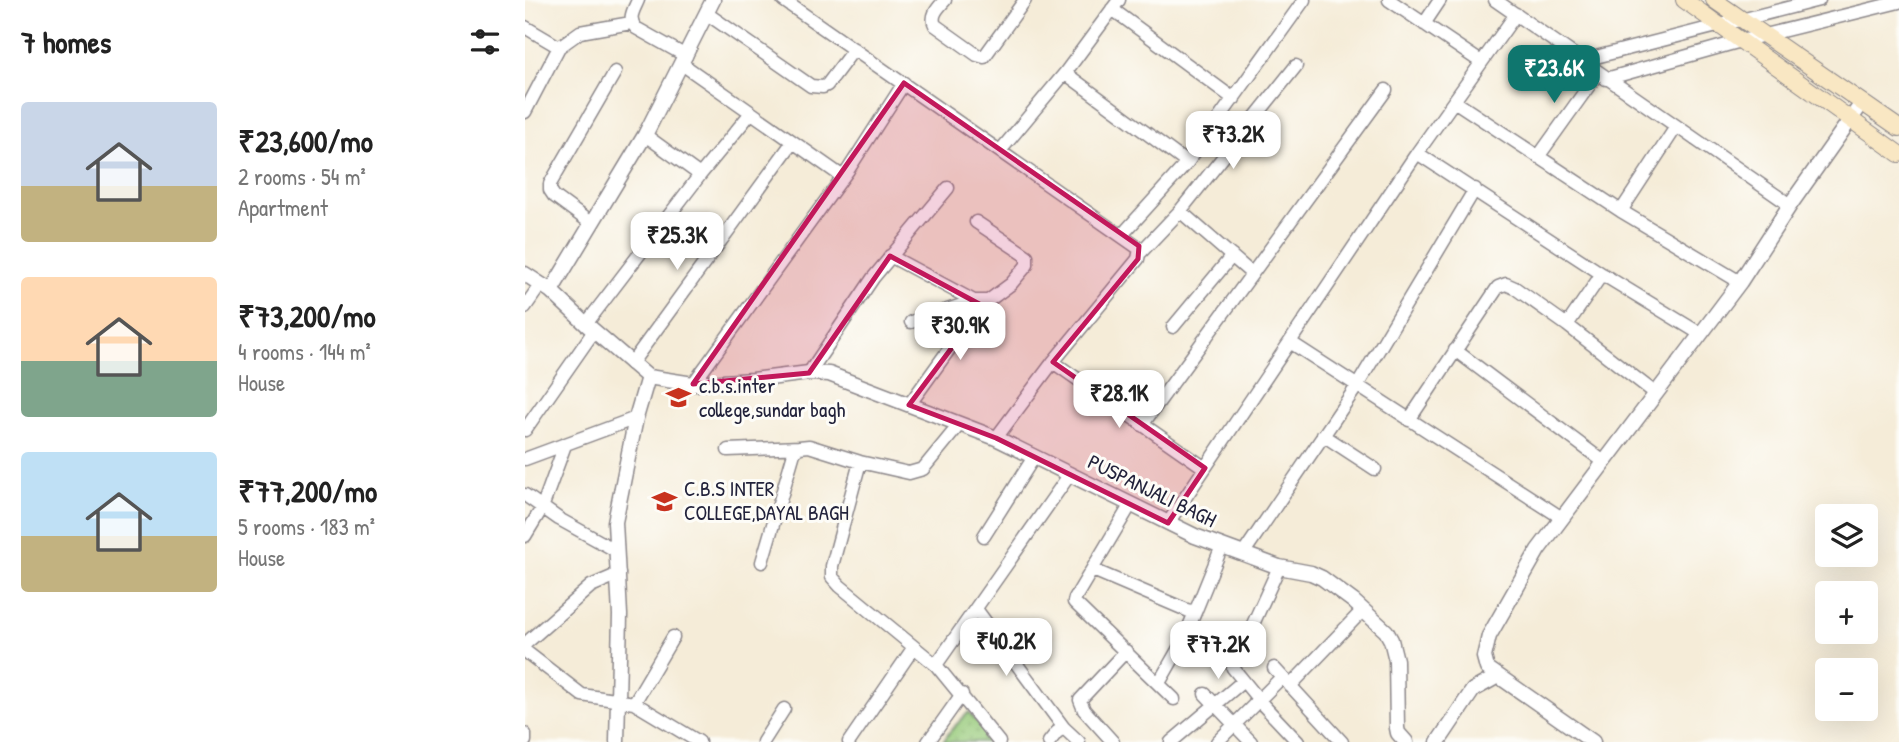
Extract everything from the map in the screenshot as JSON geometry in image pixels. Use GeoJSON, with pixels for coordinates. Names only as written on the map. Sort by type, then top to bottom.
{"type":"FeatureCollection","features":[{"type":"Feature","properties":{"kind":"main road"},"geometry":{"type":"LineString","coordinates":[[1684,0],[1899,155]]}},
{"type":"Feature","properties":{"kind":"main road"},"geometry":{"type":"LineString","coordinates":[[1714,0],[1899,128]]}},
{"type":"Feature","properties":{"kind":"street"},"geometry":{"type":"LineString","coordinates":[[638,0],[631,18],[631,23],[636,28],[684,60],[750,114],[843,177]]}},
{"type":"Feature","properties":{"kind":"street"},"geometry":{"type":"LineString","coordinates":[[783,0],[1139,246],[1142,252]]}},
{"type":"Feature","properties":{"kind":"street"},"geometry":{"type":"LineString","coordinates":[[945,0],[935,14],[935,25],[977,55],[984,57],[1025,0]]}},
{"type":"Feature","properties":{"kind":"street"},"geometry":{"type":"LineString","coordinates":[[1122,235],[1187,163],[1301,4],[1285,0]]}},
{"type":"Feature","properties":{"kind":"street"},"geometry":{"type":"LineString","coordinates":[[1389,0],[1482,62]]}},
{"type":"Feature","properties":{"kind":"street"},"geometry":{"type":"LineString","coordinates":[[1424,24],[1440,0]]}},
{"type":"Feature","properties":{"kind":"street"},"geometry":{"type":"LineString","coordinates":[[1495,0],[1790,205]]}},
{"type":"Feature","properties":{"kind":"street"},"geometry":{"type":"LineString","coordinates":[[1580,61],[1819,0]]}},
{"type":"Feature","properties":{"kind":"street"},"geometry":{"type":"LineString","coordinates":[[1538,157],[1602,76],[1899,2]]}},
{"type":"Feature","properties":{"kind":"street"},"geometry":{"type":"LineString","coordinates":[[1000,150],[1065,73],[1115,5],[1234,99]]}},
{"type":"Feature","properties":{"kind":"street"},"geometry":{"type":"LineString","coordinates":[[525,307],[546,288],[592,223],[645,135],[709,7],[811,86],[827,85],[854,49]]}},
{"type":"Feature","properties":{"kind":"street"},"geometry":{"type":"LineString","coordinates":[[1168,523],[1417,153],[1516,14]]}},
{"type":"Feature","properties":{"kind":"street"},"geometry":{"type":"LineString","coordinates":[[525,112],[559,47],[580,32],[631,23]]}},
{"type":"Feature","properties":{"kind":"street"},"geometry":{"type":"LineString","coordinates":[[525,27],[559,47]]}},
{"type":"Feature","properties":{"kind":"street"},"geometry":{"type":"LineString","coordinates":[[996,438],[1053,362],[1142,252],[1180,211],[1296,66]]}},
{"type":"Feature","properties":{"kind":"street"},"geometry":{"type":"LineString","coordinates":[[592,223],[554,196],[550,190],[615,72]]}},
{"type":"Feature","properties":{"kind":"street"},"geometry":{"type":"LineString","coordinates":[[1065,73],[1187,163]]}},
{"type":"Feature","properties":{"kind":"street"},"geometry":{"type":"LineString","coordinates":[[693,384],[843,177],[904,83]]}},
{"type":"Feature","properties":{"kind":"street"},"geometry":{"type":"LineString","coordinates":[[1142,425],[1386,90]]}},
{"type":"Feature","properties":{"kind":"street"},"geometry":{"type":"LineString","coordinates":[[1454,102],[1621,211],[1739,282]]}},
{"type":"Feature","properties":{"kind":"street"},"geometry":{"type":"LineString","coordinates":[[1593,742],[1487,668],[1485,651],[1489,636],[1538,550],[1739,282],[1862,103]]}},
{"type":"Feature","properties":{"kind":"street"},"geometry":{"type":"LineString","coordinates":[[525,430],[590,327],[701,175],[750,114]]}},
{"type":"Feature","properties":{"kind":"street"},"geometry":{"type":"LineString","coordinates":[[1621,211],[1676,127]]}},
{"type":"Feature","properties":{"kind":"street"},"geometry":{"type":"LineString","coordinates":[[645,135],[701,175]]}},
{"type":"Feature","properties":{"kind":"street"},"geometry":{"type":"LineString","coordinates":[[631,364],[792,143]]}},
{"type":"Feature","properties":{"kind":"street"},"geometry":{"type":"LineString","coordinates":[[1417,153],[1602,274],[1699,333]]}},
{"type":"Feature","properties":{"kind":"street"},"geometry":{"type":"LineString","coordinates":[[809,373],[890,256],[948,188]]}},
{"type":"Feature","properties":{"kind":"street"},"geometry":{"type":"LineString","coordinates":[[1243,554],[1357,386],[1475,189]]}},
{"type":"Feature","properties":{"kind":"street"},"geometry":{"type":"LineString","coordinates":[[1180,211],[1251,273]]}},
{"type":"Feature","properties":{"kind":"street"},"geometry":{"type":"LineString","coordinates":[[909,405],[968,323],[988,301],[1011,284],[1028,260],[1027,256],[976,222]]}},
{"type":"Feature","properties":{"kind":"street"},"geometry":{"type":"LineString","coordinates":[[890,256],[974,301]]}},
{"type":"Feature","properties":{"kind":"street"},"geometry":{"type":"LineString","coordinates":[[1173,327],[1232,257]]}},
{"type":"Feature","properties":{"kind":"street","name":"PUSPANJALI BAGH"},"geometry":{"type":"LineString","coordinates":[[525,274],[546,288],[648,377],[693,384],[809,373],[829,374],[996,438],[1168,523],[1222,546],[1279,567],[1317,575],[1343,593],[1385,631],[1394,648],[1397,728],[1406,742]]}},
{"type":"Feature","properties":{"kind":"street"},"geometry":{"type":"LineString","coordinates":[[1567,325],[1602,274]]}},
{"type":"Feature","properties":{"kind":"street"},"geometry":{"type":"LineString","coordinates":[[1409,420],[1497,288],[1502,285],[1510,285],[1567,325],[1655,393]]}},
{"type":"Feature","properties":{"kind":"street"},"geometry":{"type":"LineString","coordinates":[[911,322],[974,301],[988,301]]}},
{"type":"Feature","properties":{"kind":"street"},"geometry":{"type":"LineString","coordinates":[[1290,342],[1562,518]]}},
{"type":"Feature","properties":{"kind":"street"},"geometry":{"type":"LineString","coordinates":[[1455,350],[1604,461]]}},
{"type":"Feature","properties":{"kind":"street"},"geometry":{"type":"LineString","coordinates":[[1053,362],[1205,468]]}},
{"type":"Feature","properties":{"kind":"street"},"geometry":{"type":"LineString","coordinates":[[617,742],[619,574],[615,550],[615,522],[636,418],[648,377]]}},
{"type":"Feature","properties":{"kind":"street"},"geometry":{"type":"LineString","coordinates":[[525,459],[636,418]]}},
{"type":"Feature","properties":{"kind":"street"},"geometry":{"type":"LineString","coordinates":[[728,450],[809,446],[860,462],[909,473],[923,469],[958,425]]}},
{"type":"Feature","properties":{"kind":"street"},"geometry":{"type":"LineString","coordinates":[[1324,435],[1375,469]]}},
{"type":"Feature","properties":{"kind":"street"},"geometry":{"type":"LineString","coordinates":[[525,536],[543,508],[565,444]]}},
{"type":"Feature","properties":{"kind":"street"},"geometry":{"type":"LineString","coordinates":[[762,562],[794,453],[799,447]]}},
{"type":"Feature","properties":{"kind":"street"},"geometry":{"type":"LineString","coordinates":[[984,536],[1034,457]]}},
{"type":"Feature","properties":{"kind":"street"},"geometry":{"type":"LineString","coordinates":[[860,462],[832,566],[832,577],[839,586],[936,665],[999,742]]}},
{"type":"Feature","properties":{"kind":"street"},"geometry":{"type":"LineString","coordinates":[[936,665],[1070,474]]}},
{"type":"Feature","properties":{"kind":"street"},"geometry":{"type":"LineString","coordinates":[[525,495],[615,550]]}},
{"type":"Feature","properties":{"kind":"street"},"geometry":{"type":"LineString","coordinates":[[1131,505],[1075,602],[1174,699]]}},
{"type":"Feature","properties":{"kind":"street"},"geometry":{"type":"LineString","coordinates":[[1159,682],[1183,641],[1222,546]]}},
{"type":"Feature","properties":{"kind":"street"},"geometry":{"type":"LineString","coordinates":[[1279,567],[1233,666],[1242,682],[1299,742]]}},
{"type":"Feature","properties":{"kind":"street"},"geometry":{"type":"LineString","coordinates":[[1093,570],[1189,611],[1196,610]]}},
{"type":"Feature","properties":{"kind":"street"},"geometry":{"type":"LineString","coordinates":[[525,644],[591,586],[619,574]]}},
{"type":"Feature","properties":{"kind":"street"},"geometry":{"type":"LineString","coordinates":[[976,609],[1063,728],[1079,742]]}},
{"type":"Feature","properties":{"kind":"street"},"geometry":{"type":"LineString","coordinates":[[1217,742],[1282,677],[1363,610]]}},
{"type":"Feature","properties":{"kind":"street"},"geometry":{"type":"LineString","coordinates":[[634,703],[673,637]]}},
{"type":"Feature","properties":{"kind":"street"},"geometry":{"type":"LineString","coordinates":[[849,742],[914,647]]}},
{"type":"Feature","properties":{"kind":"street"},"geometry":{"type":"LineString","coordinates":[[525,651],[582,695],[634,703],[699,742]]}},
{"type":"Feature","properties":{"kind":"street"},"geometry":{"type":"LineString","coordinates":[[1113,742],[1084,710],[1080,700],[1126,651]]}},
{"type":"Feature","properties":{"kind":"street"},"geometry":{"type":"LineString","coordinates":[[1438,742],[1473,690],[1498,676]]}},
{"type":"Feature","properties":{"kind":"street"},"geometry":{"type":"LineString","coordinates":[[1282,677],[1342,742]]}},
{"type":"Feature","properties":{"kind":"street"},"geometry":{"type":"LineString","coordinates":[[1171,742],[1242,682]]}},
{"type":"Feature","properties":{"kind":"street"},"geometry":{"type":"LineString","coordinates":[[928,742],[962,694]]}},
{"type":"Feature","properties":{"kind":"street"},"geometry":{"type":"LineString","coordinates":[[1205,694],[1251,742]]}},
{"type":"Feature","properties":{"kind":"street"},"geometry":{"type":"LineString","coordinates":[[763,742],[784,709]]}},
{"type":"Feature","properties":{"kind":"street"},"geometry":{"type":"LineString","coordinates":[[1049,742],[1063,728]]}},
{"type":"Feature","properties":{"kind":"street"},"geometry":{"type":"LineString","coordinates":[[525,734],[525,741]]}},
{"type":"Feature","properties":{"kind":"highlighted area"},"geometry":{"type":"Polygon","coordinates":[[[904,83],[1139,246],[1138,259],[1053,362],[1205,468],[1168,523],[996,438],[909,405],[983,306],[890,256],[809,373],[693,384],[904,83]]]}},
{"type":"Feature","properties":{"kind":"green space"},"geometry":{"type":"Polygon","coordinates":[[[969,712],[994,742],[943,742],[951,730],[969,712]]]}},
{"type":"Feature","properties":{"kind":"place","name":"c.b.s.inter college,sundar bagh"},"geometry":{"type":"Point","coordinates":[679,398]}},
{"type":"Feature","properties":{"kind":"place","name":"C.B.S INTER COLLEGE,DAYAL BAGH"},"geometry":{"type":"Point","coordinates":[664,501]}}]}
